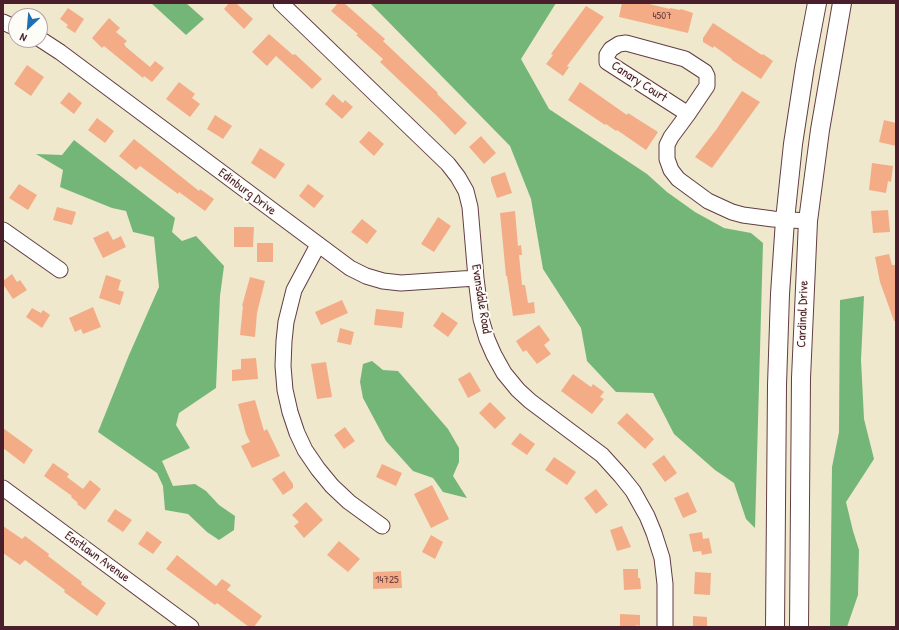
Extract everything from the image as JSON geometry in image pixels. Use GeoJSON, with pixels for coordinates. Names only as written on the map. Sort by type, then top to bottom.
{"type":"FeatureCollection","features":[{"type":"Feature","properties":{"kind":"main road","name":"Cardinal Drive"},"geometry":{"type":"LineString","coordinates":[[775,627],[777,386],[780,294],[793,144],[817,3]]}},
{"type":"Feature","properties":{"kind":"main road","name":"Cardinal Drive"},"geometry":{"type":"LineString","coordinates":[[799,627],[801,378],[808,221],[820,130],[842,3]]}},
{"type":"Feature","properties":{"kind":"street","name":"Evansdale Road"},"geometry":{"type":"LineString","coordinates":[[281,3],[443,158],[458,177],[466,191],[470,207],[481,319],[494,355],[504,373],[518,390],[530,401],[602,455],[633,491],[647,516],[662,558],[665,584],[665,627]]}},
{"type":"Feature","properties":{"kind":"street","name":"Canary Court"},"geometry":{"type":"LineString","coordinates":[[688,114],[607,62],[607,55],[611,49],[619,44],[626,43],[685,59],[705,72],[708,76],[707,86],[667,145],[667,159],[671,170],[678,179],[708,201],[732,212],[743,215],[808,221]]}},
{"type":"Feature","properties":{"kind":"street","name":"Edinburg Drive"},"geometry":{"type":"LineString","coordinates":[[48,44],[350,268],[366,276],[383,281],[401,283],[476,278]]}},
{"type":"Feature","properties":{"kind":"street"},"geometry":{"type":"LineString","coordinates":[[3,230],[60,270]]}},
{"type":"Feature","properties":{"kind":"street"},"geometry":{"type":"LineString","coordinates":[[318,245],[294,290],[286,322],[283,366],[285,390],[290,412],[305,450],[318,469],[332,486],[349,502],[382,526]]}},
{"type":"Feature","properties":{"kind":"street","name":"Eastlawn Avenue"},"geometry":{"type":"LineString","coordinates":[[3,488],[191,627]]}},
{"type":"Feature","properties":{"kind":"green space"},"geometry":{"type":"Polygon","coordinates":[[[151,3],[186,3],[204,19],[186,35],[151,3]]]}},
{"type":"Feature","properties":{"kind":"green space"},"geometry":{"type":"Polygon","coordinates":[[[370,3],[556,3],[521,59],[549,109],[647,174],[667,192],[695,212],[724,228],[751,233],[763,243],[755,528],[746,519],[734,483],[715,470],[674,434],[653,393],[616,392],[587,361],[581,328],[543,269],[531,199],[510,146],[370,3]]]}},
{"type":"Feature","properties":{"kind":"green space"},"geometry":{"type":"Polygon","coordinates":[[[74,140],[175,218],[172,232],[182,241],[196,236],[224,266],[220,296],[216,388],[179,413],[176,425],[190,448],[162,461],[173,486],[195,484],[206,491],[219,505],[235,516],[234,530],[219,540],[207,532],[188,514],[165,510],[163,486],[157,473],[98,432],[129,355],[159,287],[154,237],[133,232],[126,211],[112,208],[60,187],[63,170],[36,154],[62,155],[74,140]]]}},
{"type":"Feature","properties":{"kind":"green space"},"geometry":{"type":"Polygon","coordinates":[[[864,296],[861,360],[864,419],[874,459],[846,502],[859,550],[858,595],[847,627],[830,627],[832,467],[839,432],[840,300],[864,296]]]}},
{"type":"Feature","properties":{"kind":"green space"},"geometry":{"type":"Polygon","coordinates":[[[372,361],[383,370],[398,371],[448,429],[459,448],[459,462],[453,476],[467,498],[443,492],[433,478],[413,471],[386,441],[363,398],[360,382],[363,364],[372,361]]]}},
{"type":"Feature","properties":{"kind":"building"},"geometry":{"type":"Polygon","coordinates":[[[229,3],[236,3],[253,19],[244,29],[224,9],[229,3]]]}},
{"type":"Feature","properties":{"kind":"building"},"geometry":{"type":"Polygon","coordinates":[[[338,3],[344,3],[385,39],[383,41],[438,93],[437,94],[467,123],[455,135],[380,62],[383,59],[356,35],[358,34],[331,11],[338,3]]]}},
{"type":"Feature","properties":{"kind":"building"},"geometry":{"type":"Polygon","coordinates":[[[622,3],[645,3],[670,9],[681,9],[693,13],[688,33],[619,17],[622,3]]]}},
{"type":"Feature","properties":{"kind":"building"},"geometry":{"type":"Polygon","coordinates":[[[586,6],[604,17],[567,66],[569,67],[563,76],[546,64],[553,55],[551,54],[586,6]]]}},
{"type":"Feature","properties":{"kind":"building"},"geometry":{"type":"Polygon","coordinates":[[[68,8],[84,19],[75,33],[66,27],[68,25],[60,19],[68,8]]]}},
{"type":"Feature","properties":{"kind":"building"},"geometry":{"type":"Polygon","coordinates":[[[109,18],[120,28],[116,32],[127,41],[124,44],[126,47],[150,67],[155,61],[164,68],[152,82],[144,76],[143,78],[104,46],[102,48],[92,38],[109,18]]]}},
{"type":"Feature","properties":{"kind":"building"},"geometry":{"type":"Polygon","coordinates":[[[713,23],[773,61],[761,79],[714,46],[713,48],[703,42],[703,38],[713,23]]]}},
{"type":"Feature","properties":{"kind":"building"},"geometry":{"type":"Polygon","coordinates":[[[269,34],[293,55],[295,54],[322,79],[312,89],[276,56],[267,66],[252,52],[269,34]]]}},
{"type":"Feature","properties":{"kind":"building"},"geometry":{"type":"Polygon","coordinates":[[[27,65],[44,77],[31,96],[14,84],[27,65]]]}},
{"type":"Feature","properties":{"kind":"building"},"geometry":{"type":"Polygon","coordinates":[[[179,82],[195,94],[192,98],[200,104],[190,117],[166,99],[179,82]]]}},
{"type":"Feature","properties":{"kind":"building"},"geometry":{"type":"Polygon","coordinates":[[[580,82],[627,115],[628,113],[658,132],[646,150],[568,100],[580,82]]]}},
{"type":"Feature","properties":{"kind":"building"},"geometry":{"type":"Polygon","coordinates":[[[742,91],[760,102],[712,168],[695,157],[716,130],[742,91]]]}},
{"type":"Feature","properties":{"kind":"building"},"geometry":{"type":"Polygon","coordinates":[[[69,92],[82,103],[74,114],[60,103],[69,92]]]}},
{"type":"Feature","properties":{"kind":"building"},"geometry":{"type":"Polygon","coordinates":[[[333,94],[343,103],[345,100],[353,107],[342,119],[325,104],[333,94]]]}},
{"type":"Feature","properties":{"kind":"building"},"geometry":{"type":"Polygon","coordinates":[[[215,115],[232,126],[223,139],[207,129],[215,115]]]}},
{"type":"Feature","properties":{"kind":"building"},"geometry":{"type":"Polygon","coordinates":[[[97,118],[114,131],[105,143],[88,130],[97,118]]]}},
{"type":"Feature","properties":{"kind":"building"},"geometry":{"type":"Polygon","coordinates":[[[884,120],[896,123],[896,146],[879,142],[884,120]]]}},
{"type":"Feature","properties":{"kind":"building"},"geometry":{"type":"Polygon","coordinates":[[[369,131],[384,144],[374,156],[359,142],[369,131]]]}},
{"type":"Feature","properties":{"kind":"building"},"geometry":{"type":"Polygon","coordinates":[[[481,136],[496,153],[484,164],[469,147],[481,136]]]}},
{"type":"Feature","properties":{"kind":"building"},"geometry":{"type":"Polygon","coordinates":[[[134,139],[199,191],[200,189],[214,199],[205,211],[179,192],[178,194],[140,166],[136,170],[119,156],[134,139]]]}},
{"type":"Feature","properties":{"kind":"building"},"geometry":{"type":"Polygon","coordinates":[[[260,148],[285,164],[275,179],[251,163],[260,148]]]}},
{"type":"Feature","properties":{"kind":"building"},"geometry":{"type":"Polygon","coordinates":[[[872,163],[893,166],[891,182],[888,181],[886,193],[869,190],[872,163]]]}},
{"type":"Feature","properties":{"kind":"building"},"geometry":{"type":"Polygon","coordinates":[[[505,172],[512,193],[497,198],[491,177],[505,172]]]}},
{"type":"Feature","properties":{"kind":"building"},"geometry":{"type":"Polygon","coordinates":[[[19,184],[37,195],[28,210],[9,198],[19,184]]]}},
{"type":"Feature","properties":{"kind":"building"},"geometry":{"type":"Polygon","coordinates":[[[308,184],[324,196],[314,208],[299,196],[308,184]]]}},
{"type":"Feature","properties":{"kind":"building"},"geometry":{"type":"Polygon","coordinates":[[[57,207],[76,212],[72,225],[53,220],[57,207]]]}},
{"type":"Feature","properties":{"kind":"building"},"geometry":{"type":"Polygon","coordinates":[[[888,210],[890,232],[873,233],[871,211],[888,210]]]}},
{"type":"Feature","properties":{"kind":"building"},"geometry":{"type":"Polygon","coordinates":[[[515,211],[518,246],[521,245],[522,255],[519,255],[522,285],[525,285],[528,303],[534,302],[535,313],[513,316],[506,276],[500,213],[515,211]]]}},
{"type":"Feature","properties":{"kind":"building"},"geometry":{"type":"Polygon","coordinates":[[[438,217],[451,226],[434,252],[421,244],[438,217]]]}},
{"type":"Feature","properties":{"kind":"building"},"geometry":{"type":"Polygon","coordinates":[[[362,219],[377,231],[367,244],[351,232],[362,219]]]}},
{"type":"Feature","properties":{"kind":"building"},"geometry":{"type":"Polygon","coordinates":[[[234,227],[254,227],[253,247],[234,247],[234,227]]]}},
{"type":"Feature","properties":{"kind":"building"},"geometry":{"type":"Polygon","coordinates":[[[108,231],[113,240],[121,236],[126,247],[103,258],[93,238],[108,231]]]}},
{"type":"Feature","properties":{"kind":"building"},"geometry":{"type":"Polygon","coordinates":[[[257,243],[273,243],[273,262],[257,262],[257,243]]]}},
{"type":"Feature","properties":{"kind":"building"},"geometry":{"type":"Polygon","coordinates":[[[889,254],[892,265],[896,265],[896,321],[894,321],[880,282],[875,257],[889,254]]]}},
{"type":"Feature","properties":{"kind":"building"},"geometry":{"type":"Polygon","coordinates":[[[12,274],[17,282],[20,280],[27,290],[13,299],[3,284],[3,281],[12,274]]]}},
{"type":"Feature","properties":{"kind":"building"},"geometry":{"type":"Polygon","coordinates":[[[106,275],[121,280],[118,290],[124,292],[120,305],[99,298],[106,275]]]}},
{"type":"Feature","properties":{"kind":"building"},"geometry":{"type":"Polygon","coordinates":[[[250,277],[265,281],[257,313],[255,337],[240,335],[242,306],[250,277]]]}},
{"type":"Feature","properties":{"kind":"building"},"geometry":{"type":"Polygon","coordinates":[[[342,300],[348,313],[321,325],[315,312],[342,300]]]}},
{"type":"Feature","properties":{"kind":"building"},"geometry":{"type":"Polygon","coordinates":[[[93,307],[101,327],[83,334],[81,329],[75,332],[69,318],[93,307]]]}},
{"type":"Feature","properties":{"kind":"building"},"geometry":{"type":"Polygon","coordinates":[[[32,308],[41,313],[43,310],[50,315],[42,328],[26,317],[32,308]]]}},
{"type":"Feature","properties":{"kind":"building"},"geometry":{"type":"Polygon","coordinates":[[[376,309],[404,312],[402,328],[374,325],[376,309]]]}},
{"type":"Feature","properties":{"kind":"building"},"geometry":{"type":"Polygon","coordinates":[[[442,312],[458,323],[448,337],[433,326],[442,312]]]}},
{"type":"Feature","properties":{"kind":"building"},"geometry":{"type":"Polygon","coordinates":[[[539,325],[550,340],[544,345],[551,354],[537,364],[526,350],[523,352],[516,341],[539,325]]]}},
{"type":"Feature","properties":{"kind":"building"},"geometry":{"type":"Polygon","coordinates":[[[340,328],[354,332],[351,345],[337,342],[340,328]]]}},
{"type":"Feature","properties":{"kind":"building"},"geometry":{"type":"Polygon","coordinates":[[[256,358],[258,379],[232,381],[232,370],[241,369],[241,359],[256,358]]]}},
{"type":"Feature","properties":{"kind":"building"},"geometry":{"type":"Polygon","coordinates":[[[326,362],[332,397],[317,399],[311,364],[326,362]]]}},
{"type":"Feature","properties":{"kind":"building"},"geometry":{"type":"Polygon","coordinates":[[[470,372],[481,391],[468,398],[458,379],[470,372]]]}},
{"type":"Feature","properties":{"kind":"building"},"geometry":{"type":"Polygon","coordinates":[[[573,374],[591,387],[593,384],[604,392],[600,397],[604,399],[592,414],[561,391],[573,374]]]}},
{"type":"Feature","properties":{"kind":"building"},"geometry":{"type":"Polygon","coordinates":[[[255,400],[264,431],[267,429],[280,456],[252,468],[241,446],[250,442],[246,434],[238,404],[255,400]]]}},
{"type":"Feature","properties":{"kind":"building"},"geometry":{"type":"Polygon","coordinates":[[[490,402],[506,418],[495,429],[479,413],[490,402]]]}},
{"type":"Feature","properties":{"kind":"building"},"geometry":{"type":"Polygon","coordinates":[[[627,413],[654,439],[645,449],[617,423],[627,413]]]}},
{"type":"Feature","properties":{"kind":"building"},"geometry":{"type":"Polygon","coordinates":[[[345,427],[355,441],[344,449],[334,435],[345,427]]]}},
{"type":"Feature","properties":{"kind":"building"},"geometry":{"type":"Polygon","coordinates":[[[3,428],[33,450],[24,464],[3,448],[3,428]]]}},
{"type":"Feature","properties":{"kind":"building"},"geometry":{"type":"Polygon","coordinates":[[[520,433],[535,444],[527,455],[511,444],[520,433]]]}},
{"type":"Feature","properties":{"kind":"building"},"geometry":{"type":"Polygon","coordinates":[[[664,455],[677,473],[665,482],[652,464],[664,455]]]}},
{"type":"Feature","properties":{"kind":"building"},"geometry":{"type":"Polygon","coordinates":[[[554,457],[576,472],[567,485],[545,470],[554,457]]]}},
{"type":"Feature","properties":{"kind":"building"},"geometry":{"type":"Polygon","coordinates":[[[53,463],[69,474],[67,477],[83,489],[90,480],[101,489],[85,510],[77,504],[78,503],[71,497],[72,496],[44,476],[53,463]]]}},
{"type":"Feature","properties":{"kind":"building"},"geometry":{"type":"Polygon","coordinates":[[[382,464],[402,473],[396,486],[376,477],[382,464]]]}},
{"type":"Feature","properties":{"kind":"building"},"geometry":{"type":"Polygon","coordinates":[[[284,471],[293,484],[293,488],[283,495],[272,479],[284,471]]]}},
{"type":"Feature","properties":{"kind":"building"},"geometry":{"type":"Polygon","coordinates":[[[432,485],[449,519],[431,528],[414,494],[432,485]]]}},
{"type":"Feature","properties":{"kind":"building"},"geometry":{"type":"Polygon","coordinates":[[[596,489],[608,505],[596,514],[584,498],[596,489]]]}},
{"type":"Feature","properties":{"kind":"building"},"geometry":{"type":"Polygon","coordinates":[[[688,492],[697,512],[683,518],[674,498],[688,492]]]}},
{"type":"Feature","properties":{"kind":"building"},"geometry":{"type":"Polygon","coordinates":[[[306,502],[323,520],[304,538],[294,526],[299,522],[292,515],[306,502]]]}},
{"type":"Feature","properties":{"kind":"building"},"geometry":{"type":"Polygon","coordinates":[[[115,509],[132,520],[123,532],[107,521],[115,509]]]}},
{"type":"Feature","properties":{"kind":"building"},"geometry":{"type":"Polygon","coordinates":[[[3,526],[22,539],[25,536],[49,554],[48,556],[82,582],[81,584],[106,603],[97,616],[64,592],[65,590],[25,560],[20,565],[3,553],[3,526]]]}},
{"type":"Feature","properties":{"kind":"building"},"geometry":{"type":"Polygon","coordinates":[[[622,526],[631,547],[617,551],[610,530],[622,526]]]}},
{"type":"Feature","properties":{"kind":"building"},"geometry":{"type":"Polygon","coordinates":[[[147,531],[162,542],[153,554],[138,544],[147,531]]]}},
{"type":"Feature","properties":{"kind":"building"},"geometry":{"type":"Polygon","coordinates":[[[702,532],[703,539],[709,538],[712,553],[702,555],[701,551],[693,552],[689,534],[702,532]]]}},
{"type":"Feature","properties":{"kind":"building"},"geometry":{"type":"Polygon","coordinates":[[[431,535],[443,542],[435,559],[422,552],[431,535]]]}},
{"type":"Feature","properties":{"kind":"building"},"geometry":{"type":"Polygon","coordinates":[[[339,541],[360,559],[348,572],[327,555],[339,541]]]}},
{"type":"Feature","properties":{"kind":"building"},"geometry":{"type":"Polygon","coordinates":[[[177,555],[216,586],[222,579],[231,585],[227,590],[262,616],[254,627],[249,627],[217,603],[215,605],[166,569],[177,555]]]}},
{"type":"Feature","properties":{"kind":"building"},"geometry":{"type":"Polygon","coordinates":[[[623,569],[638,569],[638,578],[640,578],[641,589],[624,590],[623,569]]]}},
{"type":"Feature","properties":{"kind":"building"},"geometry":{"type":"Polygon","coordinates":[[[401,571],[402,588],[373,589],[373,572],[401,571]]]}},
{"type":"Feature","properties":{"kind":"building"},"geometry":{"type":"Polygon","coordinates":[[[695,572],[711,573],[710,595],[694,594],[695,572]]]}},
{"type":"Feature","properties":{"kind":"building"},"geometry":{"type":"Polygon","coordinates":[[[620,614],[640,615],[640,626],[620,627],[620,614]]]}},
{"type":"Feature","properties":{"kind":"building"},"geometry":{"type":"Polygon","coordinates":[[[693,616],[707,617],[707,627],[693,627],[693,616]]]}}]}
